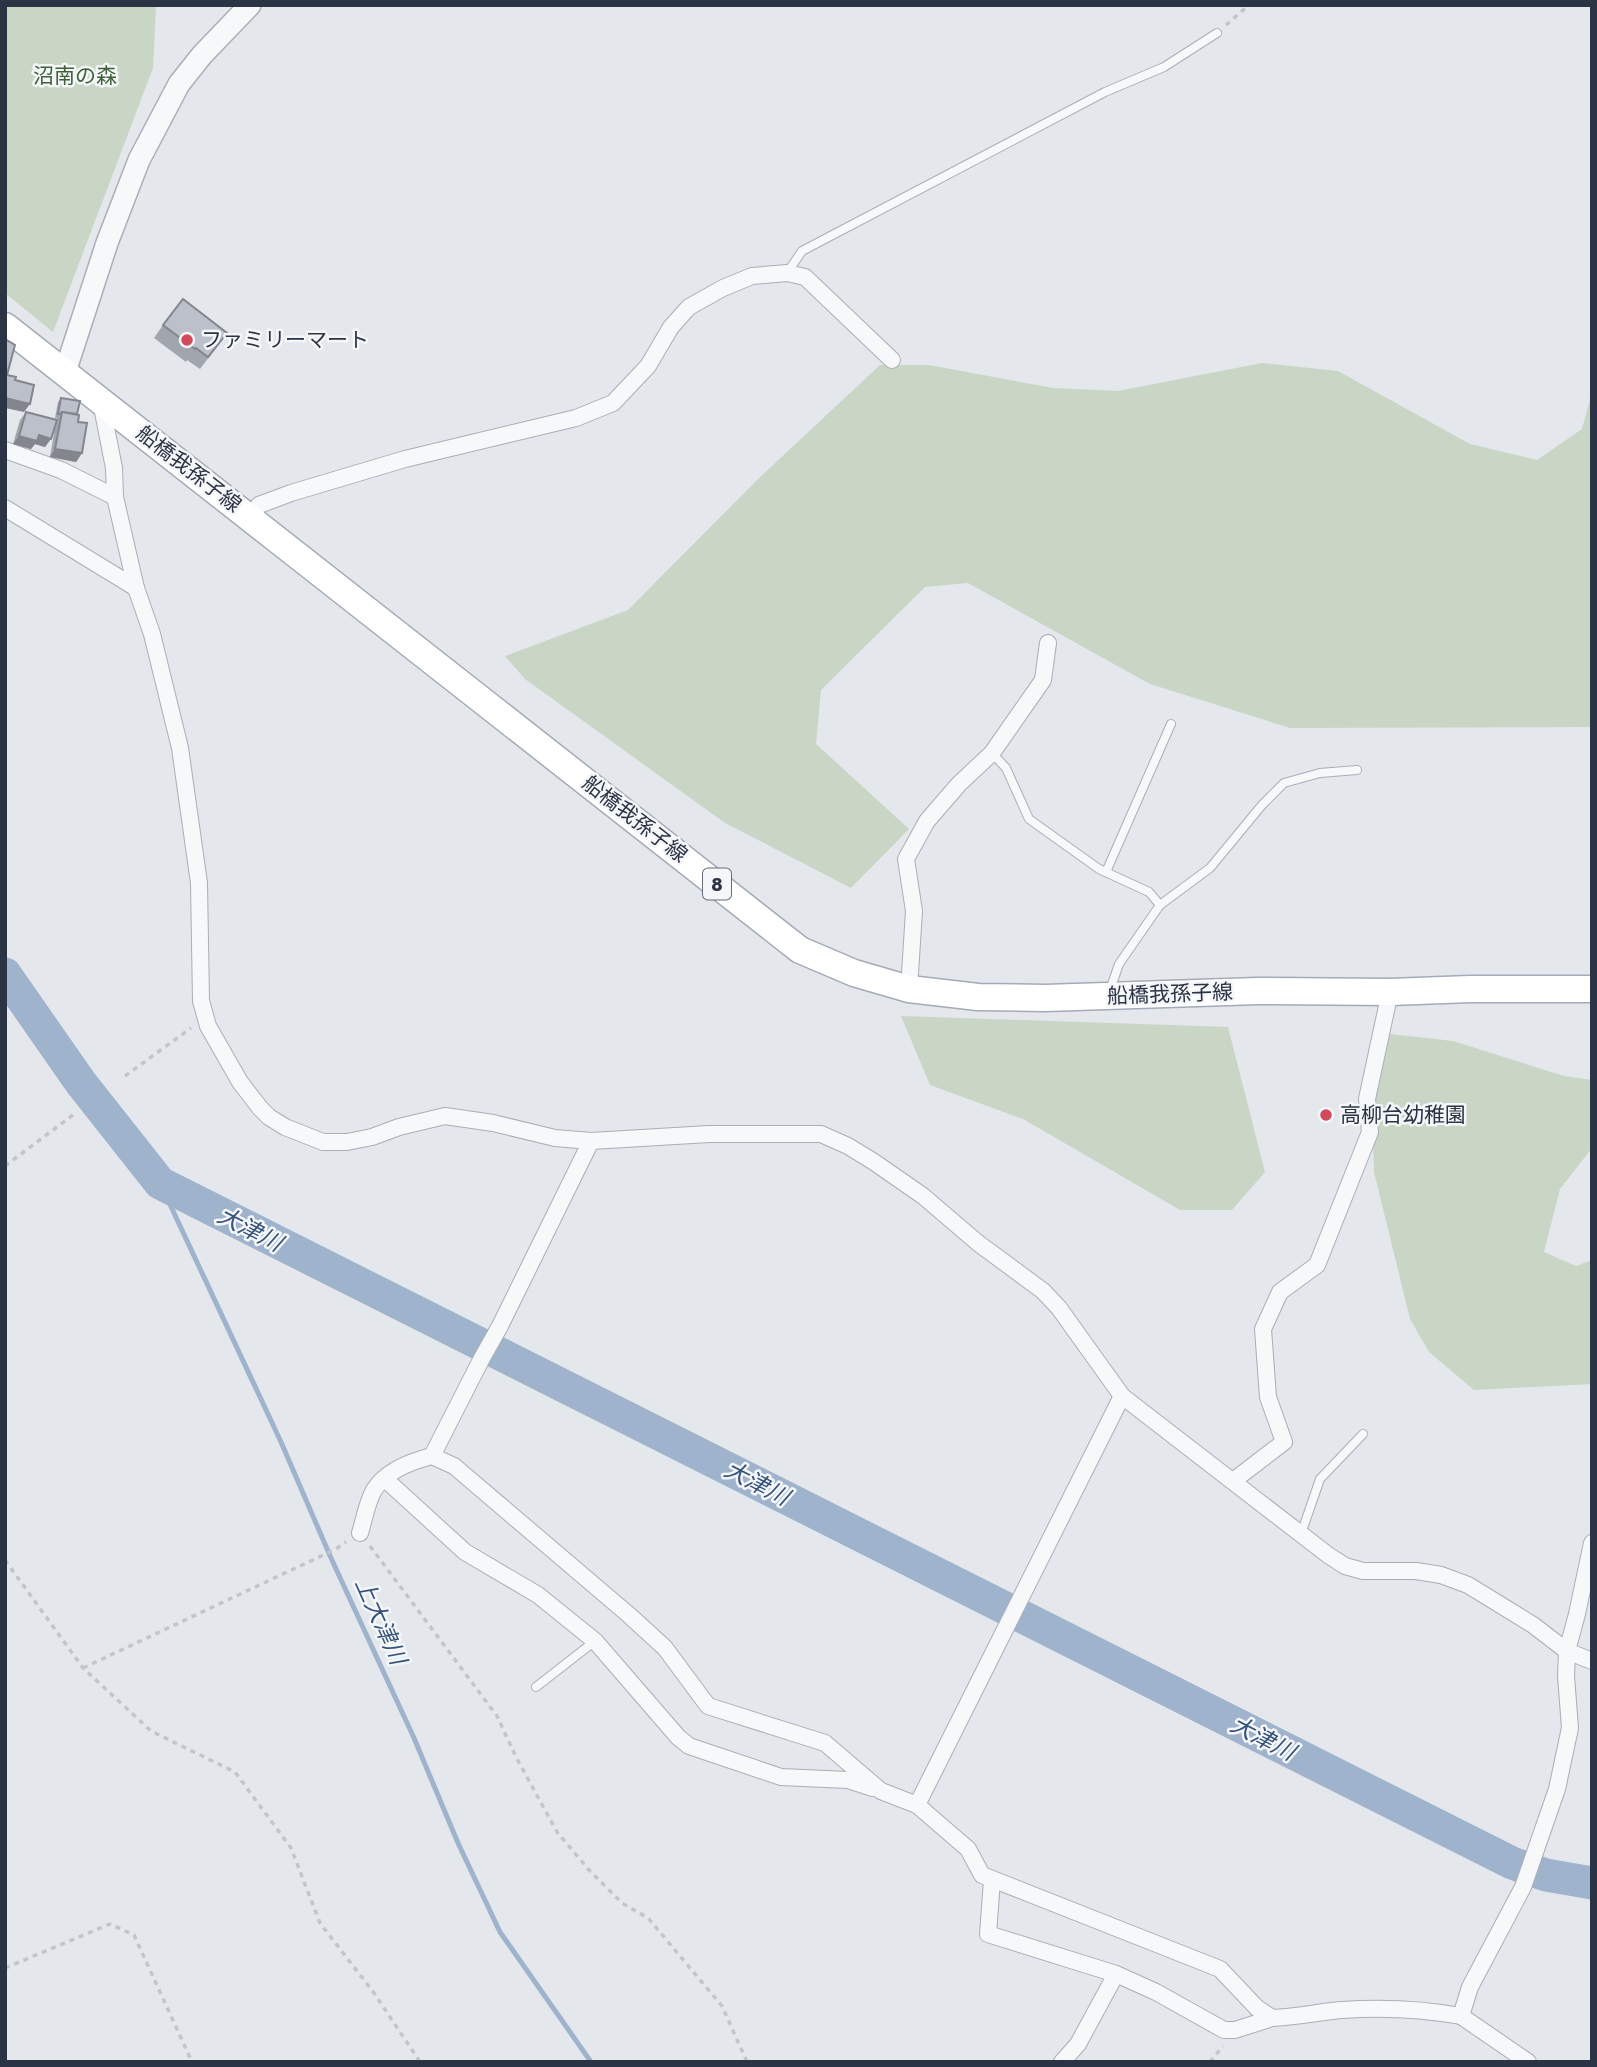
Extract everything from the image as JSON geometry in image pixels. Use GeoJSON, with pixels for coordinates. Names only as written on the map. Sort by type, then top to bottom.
{"type":"FeatureCollection","features":[{"type":"Feature","properties":{"kind":"main road","name":"船橋我孫子線"},"geometry":{"type":"LineString","coordinates":[[5,326],[800,950],[855,973],[909,989],[978,997],[1045,998],[1258,991],[1592,989]]}},
{"type":"Feature","properties":{"kind":"street"},"geometry":{"type":"LineString","coordinates":[[65,372],[107,243],[139,160],[179,84],[202,55],[250,5]]}},
{"type":"Feature","properties":{"kind":"street"},"geometry":{"type":"LineString","coordinates":[[251,517],[259,505],[291,493],[405,458],[576,418],[613,403],[648,366],[671,327],[689,307],[752,276],[787,273],[805,277],[892,360]]}},
{"type":"Feature","properties":{"kind":"street"},"geometry":{"type":"LineString","coordinates":[[100,400],[114,468],[115,497],[136,588],[156,646],[180,748],[199,883],[201,1002],[205,1018],[240,1082],[269,1117],[285,1127],[323,1142],[347,1142],[372,1137],[446,1116],[493,1123],[555,1138],[591,1140],[709,1134],[821,1134],[848,1146],[923,1196],[978,1243],[1043,1291],[1059,1308],[1122,1396],[1328,1555],[1345,1566],[1363,1571],[1416,1570],[1441,1574],[1468,1585],[1533,1625],[1567,1651],[1592,1661]]}},
{"type":"Feature","properties":{"kind":"street"},"geometry":{"type":"LineString","coordinates":[[5,450],[61,470],[115,497]]}},
{"type":"Feature","properties":{"kind":"street"},"geometry":{"type":"LineString","coordinates":[[5,508],[136,588]]}},
{"type":"Feature","properties":{"kind":"street"},"geometry":{"type":"LineString","coordinates":[[909,989],[914,911],[906,859],[927,821],[959,784],[992,753],[1043,680],[1048,643]]}},
{"type":"Feature","properties":{"kind":"street"},"geometry":{"type":"LineString","coordinates":[[1233,1481],[1284,1442],[1268,1397],[1263,1328],[1280,1292],[1317,1265],[1370,1132],[1367,1098],[1391,992]]}},
{"type":"Feature","properties":{"kind":"street"},"geometry":{"type":"LineString","coordinates":[[432,1456],[500,1326],[591,1140]]}},
{"type":"Feature","properties":{"kind":"street"},"geometry":{"type":"LineString","coordinates":[[917,1805],[1122,1396]]}},
{"type":"Feature","properties":{"kind":"street"},"geometry":{"type":"LineString","coordinates":[[360,1533],[375,1489],[385,1479],[410,1462],[432,1456],[454,1466],[666,1648],[708,1706],[825,1743],[881,1791]]}},
{"type":"Feature","properties":{"kind":"street"},"geometry":{"type":"LineString","coordinates":[[385,1479],[465,1552],[538,1595],[595,1641],[678,1737],[689,1746],[781,1777],[848,1780],[917,1805],[968,1849],[982,1875],[1220,1969],[1257,2008],[1272,2018]]}},
{"type":"Feature","properties":{"kind":"street"},"geometry":{"type":"LineString","coordinates":[[1461,2016],[1470,1987],[1523,1887],[1557,1788],[1570,1728],[1567,1651],[1592,1544]]}},
{"type":"Feature","properties":{"kind":"street"},"geometry":{"type":"LineString","coordinates":[[992,1880],[988,1934],[1116,1974],[1156,1992],[1224,2030],[1235,2031],[1272,2018],[1341,2010],[1436,2012],[1461,2016],[1504,2055],[1528,2062]]}},
{"type":"Feature","properties":{"kind":"street"},"geometry":{"type":"LineString","coordinates":[[1062,2062],[1078,2044],[1116,1974]]}},
{"type":"Feature","properties":{"kind":"lane"},"geometry":{"type":"LineString","coordinates":[[787,273],[802,251],[1105,92],[1164,67],[1217,33]]}},
{"type":"Feature","properties":{"kind":"lane"},"geometry":{"type":"LineString","coordinates":[[1106,872],[1171,724]]}},
{"type":"Feature","properties":{"kind":"lane"},"geometry":{"type":"LineString","coordinates":[[992,753],[1006,768],[1029,819],[1106,872],[1149,892],[1160,905]]}},
{"type":"Feature","properties":{"kind":"lane"},"geometry":{"type":"LineString","coordinates":[[1108,996],[1119,964],[1160,905],[1210,868],[1262,805],[1284,783],[1320,774],[1357,771]]}},
{"type":"Feature","properties":{"kind":"lane"},"geometry":{"type":"LineString","coordinates":[[1301,1534],[1320,1479],[1363,1434]]}},
{"type":"Feature","properties":{"kind":"lane"},"geometry":{"type":"LineString","coordinates":[[536,1687],[595,1641]]}},
{"type":"Feature","properties":{"kind":"path"},"geometry":{"type":"LineString","coordinates":[[1217,33],[1249,5]]}},
{"type":"Feature","properties":{"kind":"path"},"geometry":{"type":"LineString","coordinates":[[125,1076],[205,1018]]}},
{"type":"Feature","properties":{"kind":"path"},"geometry":{"type":"LineString","coordinates":[[5,1166],[73,1115]]}},
{"type":"Feature","properties":{"kind":"path"},"geometry":{"type":"LineString","coordinates":[[360,1533],[497,1716],[557,1832],[622,1903],[648,1918],[722,2006],[747,2062]]}},
{"type":"Feature","properties":{"kind":"path"},"geometry":{"type":"LineString","coordinates":[[83,1668],[336,1549]]}},
{"type":"Feature","properties":{"kind":"path"},"geometry":{"type":"LineString","coordinates":[[5,1560],[83,1668],[151,1731],[235,1772],[291,1848],[320,1923],[374,1993],[420,2062]]}},
{"type":"Feature","properties":{"kind":"path"},"geometry":{"type":"LineString","coordinates":[[5,1968],[110,1924],[134,1935],[192,2062]]}},
{"type":"Feature","properties":{"kind":"green space","name":"沼南の森"},"geometry":{"type":"Polygon","coordinates":[[[5,5],[156,5],[153,68],[53,332],[5,293],[5,5]]]}},
{"type":"Feature","properties":{"kind":"green space"},"geometry":{"type":"Polygon","coordinates":[[[1262,363],[1338,371],[1470,444],[1537,460],[1582,429],[1592,392],[1592,727],[1290,728],[1150,684],[968,583],[925,587],[821,690],[816,744],[909,829],[851,888],[725,823],[525,679],[505,656],[628,610],[758,479],[880,365],[929,365],[1053,388],[1118,391],[1262,363]]]}},
{"type":"Feature","properties":{"kind":"green space"},"geometry":{"type":"Polygon","coordinates":[[[901,1016],[1228,1027],[1265,1172],[1232,1210],[1180,1210],[1023,1119],[930,1085],[901,1016]]]}},
{"type":"Feature","properties":{"kind":"green space"},"geometry":{"type":"Polygon","coordinates":[[[1390,1034],[1453,1041],[1564,1076],[1592,1080],[1592,1148],[1560,1189],[1544,1252],[1576,1266],[1592,1260],[1592,1384],[1474,1390],[1429,1352],[1410,1319],[1374,1172],[1372,1098],[1390,1034]]]}},
{"type":"Feature","properties":{"kind":"building"},"geometry":{"type":"Polygon","coordinates":[[[183,299],[227,333],[208,357],[163,325],[183,299]]]}},
{"type":"Feature","properties":{"kind":"building"},"geometry":{"type":"Polygon","coordinates":[[[5,339],[15,345],[7,375],[34,385],[30,404],[5,398],[5,339]]]}},
{"type":"Feature","properties":{"kind":"building"},"geometry":{"type":"Polygon","coordinates":[[[61,398],[80,401],[77,414],[58,414],[61,398]]]}},
{"type":"Feature","properties":{"kind":"building"},"geometry":{"type":"Polygon","coordinates":[[[26,412],[57,420],[51,439],[39,435],[37,441],[19,436],[26,412]]]}},
{"type":"Feature","properties":{"kind":"building"},"geometry":{"type":"Polygon","coordinates":[[[62,412],[79,415],[78,422],[87,423],[82,453],[55,449],[62,412]]]}},
{"type":"Feature","properties":{"kind":"waterway","name":"大津川"},"geometry":{"type":"LineString","coordinates":[[5,974],[81,1083],[160,1183],[1512,1863],[1546,1875],[1592,1883]]}},
{"type":"Feature","properties":{"kind":"waterway","name":"上大津川"},"geometry":{"type":"LineString","coordinates":[[160,1183],[281,1442],[500,1932],[591,2062]]}},
{"type":"Feature","properties":{"kind":"place","name":"ファミリーマート"},"geometry":{"type":"Point","coordinates":[187,340]}},
{"type":"Feature","properties":{"kind":"place","name":"高柳台幼稚園"},"geometry":{"type":"Point","coordinates":[1326,1115]}}]}
